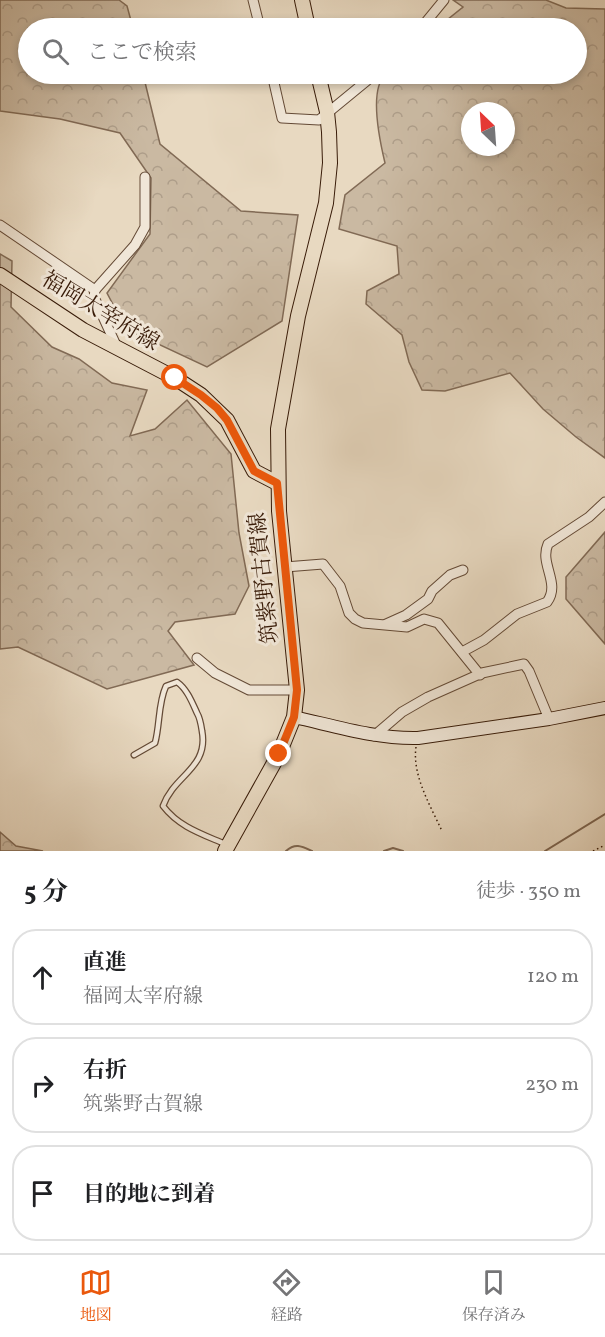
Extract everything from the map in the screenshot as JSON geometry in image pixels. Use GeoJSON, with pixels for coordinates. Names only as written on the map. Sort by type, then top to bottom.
{"type":"FeatureCollection","features":[{"type":"Feature","properties":{"kind":"main road"},"geometry":{"type":"LineString","coordinates":[[302,0],[306,18]]}},
{"type":"Feature","properties":{"kind":"main road","name":"筑紫野古賀線"},"geometry":{"type":"LineString","coordinates":[[226,848],[279,754],[294,717],[297,690],[277,483],[278,429],[298,316],[326,203],[330,163],[327,112],[320,84]]}},
{"type":"Feature","properties":{"kind":"main road","name":"福岡太宰府線"},"geometry":{"type":"LineString","coordinates":[[0,275],[83,330],[175,378],[201,395],[227,420],[254,471],[277,483]]}},
{"type":"Feature","properties":{"kind":"street"},"geometry":{"type":"LineString","coordinates":[[253,0],[258,18]]}},
{"type":"Feature","properties":{"kind":"street"},"geometry":{"type":"LineString","coordinates":[[429,18],[444,0]]}},
{"type":"Feature","properties":{"kind":"street"},"geometry":{"type":"LineString","coordinates":[[274,84],[282,118],[319,120],[362,84]]}},
{"type":"Feature","properties":{"kind":"street"},"geometry":{"type":"LineString","coordinates":[[115,348],[115,343],[94,297],[95,290],[135,245],[145,227],[145,177]]}},
{"type":"Feature","properties":{"kind":"street"},"geometry":{"type":"LineString","coordinates":[[0,225],[95,290]]}},
{"type":"Feature","properties":{"kind":"street"},"geometry":{"type":"LineString","coordinates":[[462,652],[484,640],[517,614],[547,602],[553,589],[546,562],[545,550],[548,544],[589,517],[605,502]]}},
{"type":"Feature","properties":{"kind":"street"},"geometry":{"type":"LineString","coordinates":[[285,567],[323,564],[340,586],[349,613],[363,623],[407,627],[424,619],[438,623],[480,675]]}},
{"type":"Feature","properties":{"kind":"street"},"geometry":{"type":"LineString","coordinates":[[384,624],[406,615],[428,599],[432,591],[450,575],[464,570]]}},
{"type":"Feature","properties":{"kind":"street"},"geometry":{"type":"LineString","coordinates":[[197,658],[215,673],[249,690],[297,690]]}},
{"type":"Feature","properties":{"kind":"street"},"geometry":{"type":"LineString","coordinates":[[374,736],[402,712],[428,697],[480,675],[524,664],[530,671],[549,719]]}},
{"type":"Feature","properties":{"kind":"street"},"geometry":{"type":"LineString","coordinates":[[294,717],[374,736],[399,739],[549,719],[605,708]]}},
{"type":"Feature","properties":{"kind":"lane"},"geometry":{"type":"LineString","coordinates":[[134,755],[155,744],[162,693],[166,686],[177,682],[190,697],[199,717],[204,746],[195,765],[168,793],[164,806],[170,815],[183,825],[226,848]]}},
{"type":"Feature","properties":{"kind":"path"},"geometry":{"type":"LineString","coordinates":[[418,738],[415,763],[442,831]]}},
{"type":"Feature","properties":{"kind":"path"},"geometry":{"type":"LineString","coordinates":[[593,851],[605,845]]}},
{"type":"Feature","properties":{"kind":"green space"},"geometry":{"type":"Polygon","coordinates":[[[0,0],[119,0],[127,6],[130,18],[18,18],[18,84],[145,84],[160,144],[241,211],[298,215],[282,321],[207,367],[126,329],[107,293],[150,234],[151,178],[120,133],[60,119],[0,111],[0,0]]]}},
{"type":"Feature","properties":{"kind":"green space"},"geometry":{"type":"Polygon","coordinates":[[[453,0],[546,0],[566,8],[605,9],[605,458],[543,409],[510,373],[445,391],[422,390],[409,362],[402,335],[366,304],[367,291],[399,274],[397,246],[339,229],[345,195],[385,163],[378,130],[376,103],[380,84],[587,84],[587,18],[449,18],[463,7],[453,0]]]}},
{"type":"Feature","properties":{"kind":"green space"},"geometry":{"type":"Polygon","coordinates":[[[0,254],[12,261],[11,307],[52,347],[79,359],[112,383],[147,390],[130,436],[155,429],[187,400],[231,454],[239,533],[249,586],[235,614],[175,622],[168,631],[194,665],[107,689],[18,647],[0,649],[0,254]]]}},
{"type":"Feature","properties":{"kind":"green space"},"geometry":{"type":"Polygon","coordinates":[[[605,532],[605,644],[566,599],[566,577],[605,532]]]}},
{"type":"Feature","properties":{"kind":"green space"},"geometry":{"type":"Polygon","coordinates":[[[0,832],[16,846],[43,851],[0,851],[0,832]]]}},
{"type":"Feature","properties":{"kind":"waterway"},"geometry":{"type":"LineString","coordinates":[[545,851],[605,814]]}},
{"type":"Feature","properties":{"kind":"waterway"},"geometry":{"type":"LineString","coordinates":[[286,851],[298,846],[312,851]]}},
{"type":"Feature","properties":{"kind":"waterway"},"geometry":{"type":"LineString","coordinates":[[384,851],[393,848],[403,851]]}},
{"type":"Feature","properties":{"kind":"route"},"geometry":{"type":"LineString","coordinates":[[175,378],[217,408],[227,420],[254,471],[277,483],[297,690],[294,717],[279,754]]}}]}
